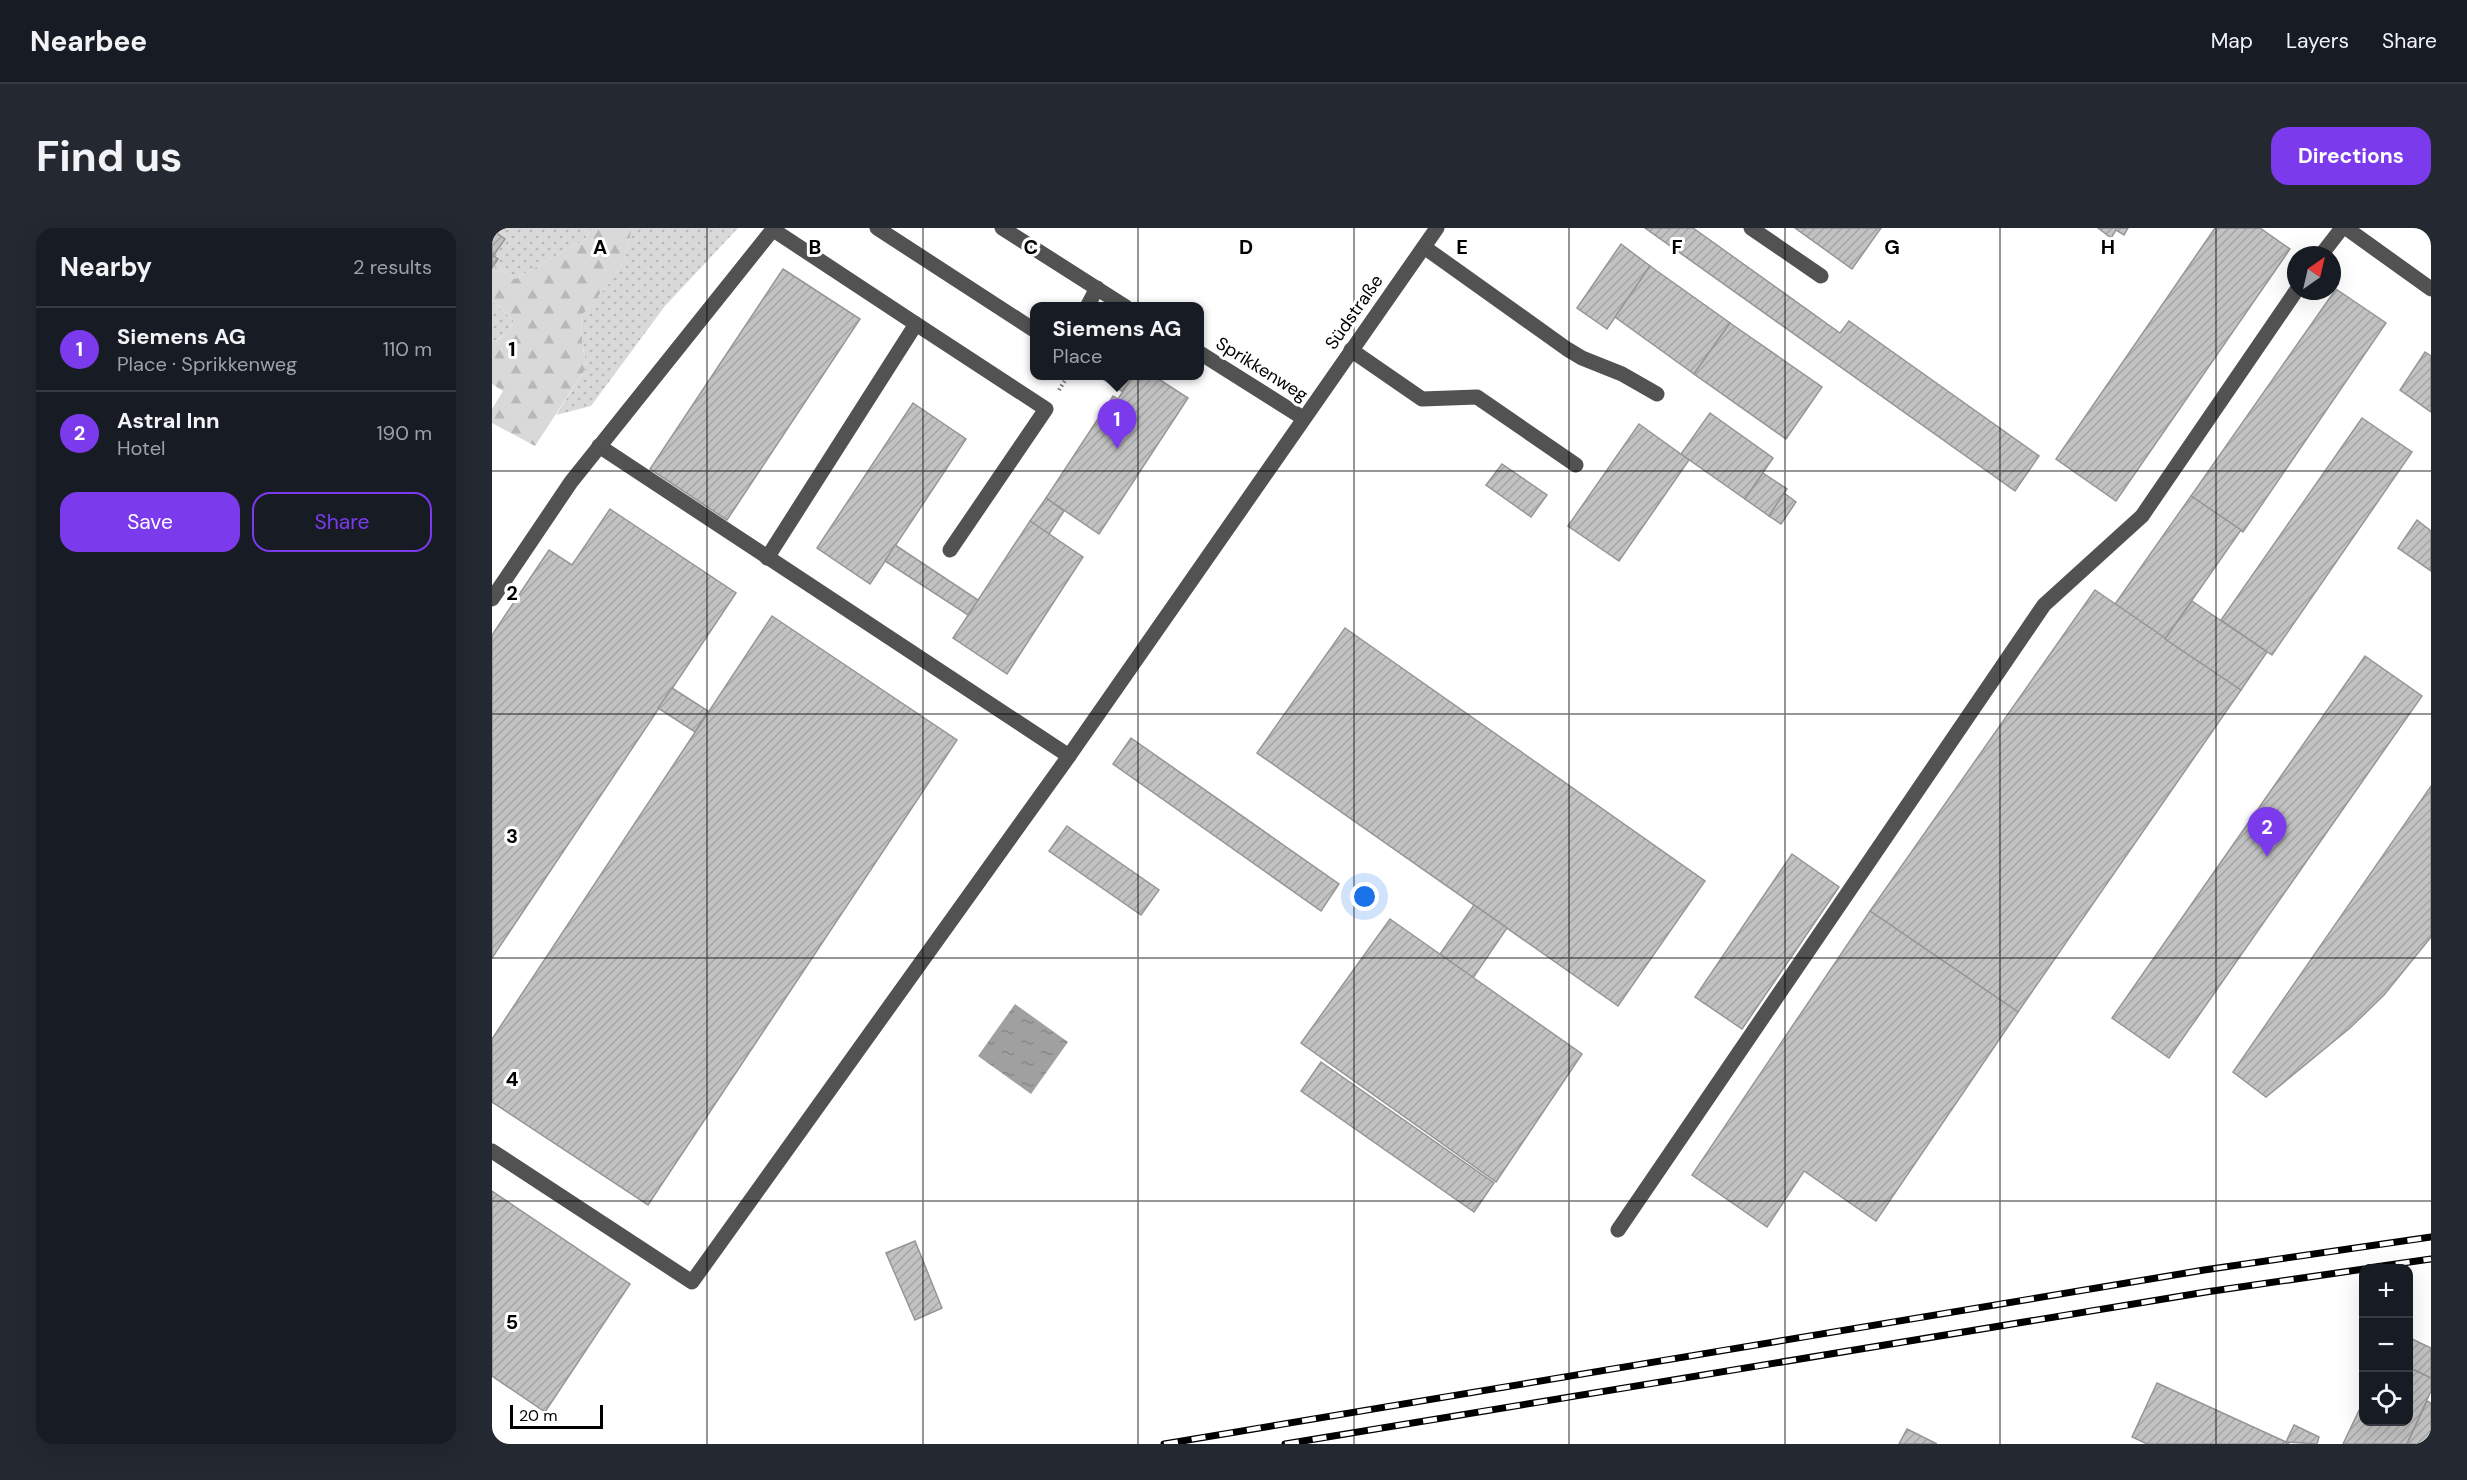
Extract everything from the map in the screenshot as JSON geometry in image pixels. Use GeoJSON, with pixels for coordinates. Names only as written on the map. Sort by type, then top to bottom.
{"type":"FeatureCollection","features":[{"type":"Feature","properties":{"kind":"street"},"geometry":{"type":"LineString","coordinates":[[877,228],[1030,327]]}},
{"type":"Feature","properties":{"kind":"street"},"geometry":{"type":"LineString","coordinates":[[1002,228],[1120,302]]}},
{"type":"Feature","properties":{"kind":"street","name":"Südstraße"},"geometry":{"type":"LineString","coordinates":[[492,1151],[692,1282],[1069,756],[1437,228]]}},
{"type":"Feature","properties":{"kind":"street"},"geometry":{"type":"LineString","coordinates":[[1750,228],[1821,276]]}},
{"type":"Feature","properties":{"kind":"street"},"geometry":{"type":"LineString","coordinates":[[2329,246],[2344,228],[2431,289]]}},
{"type":"Feature","properties":{"kind":"street"},"geometry":{"type":"LineString","coordinates":[[492,599],[571,482],[773,229],[1046,410],[950,550]]}},
{"type":"Feature","properties":{"kind":"street"},"geometry":{"type":"LineString","coordinates":[[1424,247],[1567,349],[1582,358],[1622,374],[1657,394]]}},
{"type":"Feature","properties":{"kind":"street"},"geometry":{"type":"LineString","coordinates":[[1089,302],[1097,288]]}},
{"type":"Feature","properties":{"kind":"street"},"geometry":{"type":"LineString","coordinates":[[1618,1230],[2044,605],[2142,516],[2290,300]]}},
{"type":"Feature","properties":{"kind":"street"},"geometry":{"type":"LineString","coordinates":[[767,558],[916,324]]}},
{"type":"Feature","properties":{"kind":"street"},"geometry":{"type":"LineString","coordinates":[[1352,350],[1422,399],[1477,397],[1576,465]]}},
{"type":"Feature","properties":{"kind":"street","name":"Sprikkenweg"},"geometry":{"type":"LineString","coordinates":[[1204,356],[1303,418]]}},
{"type":"Feature","properties":{"kind":"street"},"geometry":{"type":"LineString","coordinates":[[600,446],[1069,756]]}},
{"type":"Feature","properties":{"kind":"green space"},"geometry":{"type":"Polygon","coordinates":[[[492,228],[593,228],[584,240],[515,279],[494,266],[492,228]]]}},
{"type":"Feature","properties":{"kind":"green space"},"geometry":{"type":"Polygon","coordinates":[[[593,228],[632,228],[625,259],[611,281],[582,315],[581,331],[586,368],[535,446],[492,423],[492,409],[503,391],[492,384],[492,339],[496,341],[506,334],[514,321],[492,301],[492,268],[494,266],[515,279],[584,240],[593,228]]]}},
{"type":"Feature","properties":{"kind":"green space"},"geometry":{"type":"Polygon","coordinates":[[[632,228],[738,228],[665,306],[591,406],[556,415],[586,368],[581,330],[582,315],[611,281],[625,259],[632,228]]]}},
{"type":"Feature","properties":{"kind":"green space"},"geometry":{"type":"Polygon","coordinates":[[[492,301],[514,321],[506,334],[495,341],[492,339],[492,301]]]}},
{"type":"Feature","properties":{"kind":"water"},"geometry":{"type":"Polygon","coordinates":[[[1015,1004],[1068,1042],[1031,1094],[978,1056],[1015,1004]]]}},
{"type":"Feature","properties":{"kind":"building"},"geometry":{"type":"Polygon","coordinates":[[[1645,228],[1693,228],[1840,333],[1849,321],[2039,456],[2015,491],[1645,228]]]}},
{"type":"Feature","properties":{"kind":"building"},"geometry":{"type":"Polygon","coordinates":[[[1795,228],[1881,228],[1852,269],[1795,228]]]}},
{"type":"Feature","properties":{"kind":"building"},"geometry":{"type":"Polygon","coordinates":[[[2098,228],[2128,228],[2124,235],[2116,230],[2111,238],[2098,228]]]}},
{"type":"Feature","properties":{"kind":"building"},"geometry":{"type":"Polygon","coordinates":[[[2215,228],[2260,228],[2287,247],[2287,253],[2116,501],[2056,459],[2215,228]]]}},
{"type":"Feature","properties":{"kind":"building"},"geometry":{"type":"Polygon","coordinates":[[[492,230],[505,239],[493,256],[492,255],[492,230]]]}},
{"type":"Feature","properties":{"kind":"building"},"geometry":{"type":"Polygon","coordinates":[[[1621,244],[1650,266],[1607,329],[1577,308],[1621,244]]]}},
{"type":"Feature","properties":{"kind":"building"},"geometry":{"type":"Polygon","coordinates":[[[492,255],[498,259],[492,268],[492,255]]]}},
{"type":"Feature","properties":{"kind":"building"},"geometry":{"type":"Polygon","coordinates":[[[1650,266],[1730,323],[1694,374],[1615,317],[1650,266]]]}},
{"type":"Feature","properties":{"kind":"building"},"geometry":{"type":"Polygon","coordinates":[[[783,269],[860,319],[727,520],[650,469],[783,269]]]}},
{"type":"Feature","properties":{"kind":"building"},"geometry":{"type":"Polygon","coordinates":[[[2341,292],[2386,323],[2243,532],[2191,496],[2328,300],[2341,300],[2341,292]]]}},
{"type":"Feature","properties":{"kind":"building"},"geometry":{"type":"Polygon","coordinates":[[[1730,323],[1822,387],[1786,439],[1694,374],[1730,323]]]}},
{"type":"Feature","properties":{"kind":"building"},"geometry":{"type":"Polygon","coordinates":[[[2425,352],[2431,356],[2431,412],[2400,390],[2425,352]]]}},
{"type":"Feature","properties":{"kind":"building"},"geometry":{"type":"Polygon","coordinates":[[[1104,380],[1130,380],[1123,392],[1104,380]]]}},
{"type":"Feature","properties":{"kind":"building"},"geometry":{"type":"Polygon","coordinates":[[[1130,380],[1160,380],[1188,398],[1099,534],[1046,498],[1113,396],[1118,399],[1130,380]]]}},
{"type":"Feature","properties":{"kind":"building"},"geometry":{"type":"Polygon","coordinates":[[[913,403],[966,439],[870,584],[817,548],[913,403]]]}},
{"type":"Feature","properties":{"kind":"building"},"geometry":{"type":"Polygon","coordinates":[[[1710,413],[1773,458],[1745,499],[1681,454],[1710,413]]]}},
{"type":"Feature","properties":{"kind":"building"},"geometry":{"type":"Polygon","coordinates":[[[2362,418],[2412,452],[2272,655],[2221,620],[2362,418]]]}},
{"type":"Feature","properties":{"kind":"building"},"geometry":{"type":"Polygon","coordinates":[[[1639,424],[1689,460],[1619,561],[1568,526],[1639,424]]]}},
{"type":"Feature","properties":{"kind":"building"},"geometry":{"type":"Polygon","coordinates":[[[1502,464],[1547,495],[1531,517],[1486,485],[1502,464]]]}},
{"type":"Feature","properties":{"kind":"building"},"geometry":{"type":"Polygon","coordinates":[[[1763,473],[1787,489],[1769,516],[1745,499],[1763,473]]]}},
{"type":"Feature","properties":{"kind":"building"},"geometry":{"type":"Polygon","coordinates":[[[1784,493],[1796,502],[1781,524],[1769,516],[1784,493]]]}},
{"type":"Feature","properties":{"kind":"building"},"geometry":{"type":"Polygon","coordinates":[[[2191,496],[2241,530],[2165,639],[2115,604],[2191,496]]]}},
{"type":"Feature","properties":{"kind":"building"},"geometry":{"type":"Polygon","coordinates":[[[1046,498],[1064,511],[1049,534],[1030,521],[1046,498]]]}},
{"type":"Feature","properties":{"kind":"building"},"geometry":{"type":"Polygon","coordinates":[[[610,509],[736,593],[492,958],[492,635],[549,550],[572,565],[610,509]]]}},
{"type":"Feature","properties":{"kind":"building"},"geometry":{"type":"Polygon","coordinates":[[[2417,520],[2431,531],[2431,571],[2398,548],[2417,520]]]}},
{"type":"Feature","properties":{"kind":"building"},"geometry":{"type":"Polygon","coordinates":[[[1030,521],[1083,557],[1007,674],[953,638],[1030,521]]]}},
{"type":"Feature","properties":{"kind":"building"},"geometry":{"type":"Polygon","coordinates":[[[895,545],[978,600],[968,615],[885,561],[895,545]]]}},
{"type":"Feature","properties":{"kind":"building"},"geometry":{"type":"Polygon","coordinates":[[[2095,590],[2241,690],[2018,1012],[1870,911],[2095,590]]]}},
{"type":"Feature","properties":{"kind":"building"},"geometry":{"type":"Polygon","coordinates":[[[2192,601],[2267,652],[2241,690],[2165,639],[2192,601]]]}},
{"type":"Feature","properties":{"kind":"building"},"geometry":{"type":"Polygon","coordinates":[[[772,616],[957,740],[648,1205],[492,1102],[492,1039],[772,616]]]}},
{"type":"Feature","properties":{"kind":"building"},"geometry":{"type":"Polygon","coordinates":[[[1345,628],[1705,881],[1618,1006],[1257,753],[1345,628]]]}},
{"type":"Feature","properties":{"kind":"building"},"geometry":{"type":"Polygon","coordinates":[[[2365,656],[2422,696],[2169,1058],[2112,1018],[2365,656]]]}},
{"type":"Feature","properties":{"kind":"building"},"geometry":{"type":"Polygon","coordinates":[[[672,688],[708,711],[695,732],[658,708],[672,688]]]}},
{"type":"Feature","properties":{"kind":"building"},"geometry":{"type":"Polygon","coordinates":[[[1131,738],[1339,884],[1321,911],[1113,764],[1131,738]]]}},
{"type":"Feature","properties":{"kind":"building"},"geometry":{"type":"Polygon","coordinates":[[[2431,786],[2431,937],[2384,995],[2350,1028],[2266,1097],[2233,1072],[2431,786]]]}},
{"type":"Feature","properties":{"kind":"building"},"geometry":{"type":"Polygon","coordinates":[[[1067,826],[1159,890],[1141,915],[1049,851],[1067,826]]]}},
{"type":"Feature","properties":{"kind":"building"},"geometry":{"type":"Polygon","coordinates":[[[1792,854],[1839,887],[1742,1029],[1695,997],[1792,854]]]}},
{"type":"Feature","properties":{"kind":"building"},"geometry":{"type":"Polygon","coordinates":[[[1474,905],[1507,928],[1473,978],[1440,954],[1474,905]]]}},
{"type":"Feature","properties":{"kind":"building"},"geometry":{"type":"Polygon","coordinates":[[[1870,911],[2018,1012],[1876,1221],[1804,1171],[1767,1227],[1692,1175],[1870,911]]]}},
{"type":"Feature","properties":{"kind":"building"},"geometry":{"type":"Polygon","coordinates":[[[1390,919],[1582,1054],[1496,1182],[1301,1043],[1390,919]]]}},
{"type":"Feature","properties":{"kind":"building"},"geometry":{"type":"Polygon","coordinates":[[[1321,1062],[1494,1183],[1474,1212],[1301,1091],[1321,1062]]]}},
{"type":"Feature","properties":{"kind":"building"},"geometry":{"type":"Polygon","coordinates":[[[492,1191],[630,1284],[545,1412],[492,1376],[492,1191]]]}},
{"type":"Feature","properties":{"kind":"building"},"geometry":{"type":"Polygon","coordinates":[[[915,1241],[942,1308],[915,1320],[886,1253],[915,1241]]]}},
{"type":"Feature","properties":{"kind":"building"},"geometry":{"type":"Polygon","coordinates":[[[2413,1339],[2431,1348],[2431,1378],[2413,1369],[2413,1339]]]}},
{"type":"Feature","properties":{"kind":"building"},"geometry":{"type":"Polygon","coordinates":[[[2413,1369],[2431,1378],[2431,1391],[2407,1444],[2343,1444],[2359,1410],[2359,1426],[2413,1426],[2413,1369]]]}},
{"type":"Feature","properties":{"kind":"building"},"geometry":{"type":"Polygon","coordinates":[[[2157,1383],[2289,1444],[2147,1444],[2132,1437],[2157,1383]]]}},
{"type":"Feature","properties":{"kind":"building"},"geometry":{"type":"Polygon","coordinates":[[[2427,1401],[2431,1403],[2431,1444],[2407,1444],[2427,1401]]]}},
{"type":"Feature","properties":{"kind":"building"},"geometry":{"type":"Polygon","coordinates":[[[2294,1425],[2319,1437],[2317,1444],[2286,1442],[2294,1425]]]}},
{"type":"Feature","properties":{"kind":"building"},"geometry":{"type":"Polygon","coordinates":[[[1907,1429],[1937,1444],[1899,1444],[1907,1429]]]}},
{"type":"Feature","properties":{"kind":"railway"},"geometry":{"type":"LineString","coordinates":[[1164,1444],[2204,1270],[2431,1237]]}},
{"type":"Feature","properties":{"kind":"railway"},"geometry":{"type":"LineString","coordinates":[[2396,1264],[2431,1259]]}},
{"type":"Feature","properties":{"kind":"railway"},"geometry":{"type":"LineString","coordinates":[[1285,1444],[2206,1292],[2359,1270]]}},
{"type":"Feature","properties":{"kind":"place","name":"Siemens AG"},"geometry":{"type":"Point","coordinates":[1117,449]}},
{"type":"Feature","properties":{"kind":"place","name":"Astral Inn"},"geometry":{"type":"Point","coordinates":[2267,857]}}]}
